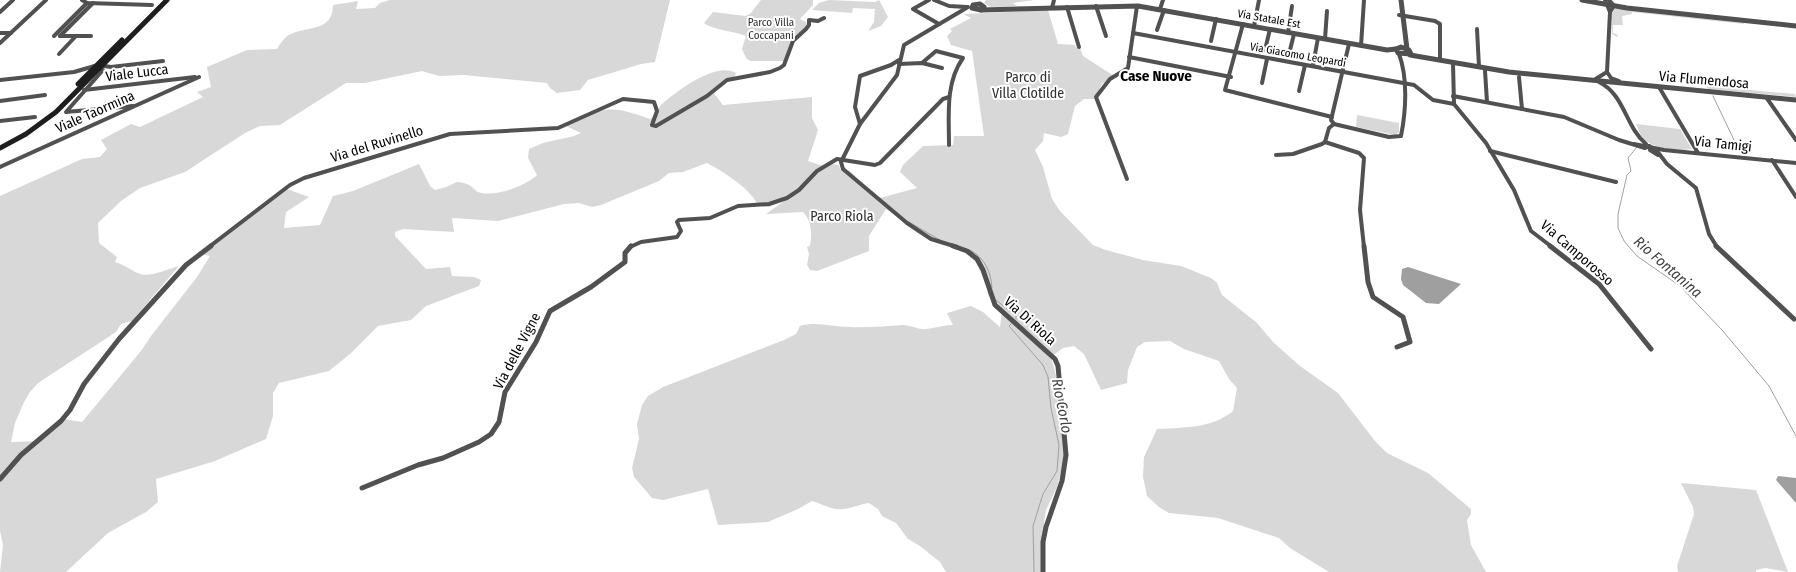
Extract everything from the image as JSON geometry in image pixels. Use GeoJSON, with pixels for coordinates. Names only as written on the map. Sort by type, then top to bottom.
{"type":"FeatureCollection","features":[{"type":"Feature","properties":{"kind":"main road"},"geometry":{"type":"LineString","coordinates":[[0,147],[47,119],[78,90],[162,0]]}},
{"type":"Feature","properties":{"kind":"main road"},"geometry":{"type":"LineString","coordinates":[[0,147],[41,120],[89,72],[99,68],[110,58],[167,0]]}},
{"type":"Feature","properties":{"kind":"street"},"geometry":{"type":"LineString","coordinates":[[0,12],[13,0]]}},
{"type":"Feature","properties":{"kind":"street"},"geometry":{"type":"LineString","coordinates":[[0,44],[46,0]]}},
{"type":"Feature","properties":{"kind":"street"},"geometry":{"type":"LineString","coordinates":[[82,0],[93,3],[132,2],[152,4]]}},
{"type":"Feature","properties":{"kind":"street"},"geometry":{"type":"LineString","coordinates":[[929,0],[913,9],[940,24]]}},
{"type":"Feature","properties":{"kind":"street"},"geometry":{"type":"LineString","coordinates":[[934,0],[957,7],[972,7]]}},
{"type":"Feature","properties":{"kind":"street"},"geometry":{"type":"LineString","coordinates":[[1052,8],[1054,0]]}},
{"type":"Feature","properties":{"kind":"street"},"geometry":{"type":"LineString","coordinates":[[1158,30],[1163,0]]}},
{"type":"Feature","properties":{"kind":"street"},"geometry":{"type":"LineString","coordinates":[[1254,26],[1259,0]]}},
{"type":"Feature","properties":{"kind":"street"},"geometry":{"type":"LineString","coordinates":[[1362,46],[1364,0]]}},
{"type":"Feature","properties":{"kind":"street"},"geometry":{"type":"LineString","coordinates":[[1398,50],[1402,42],[1399,0]]}},
{"type":"Feature","properties":{"kind":"street"},"geometry":{"type":"LineString","coordinates":[[1582,0],[1796,25]]}},
{"type":"Feature","properties":{"kind":"street"},"geometry":{"type":"LineString","coordinates":[[1596,0],[1609,3]]}},
{"type":"Feature","properties":{"kind":"street"},"geometry":{"type":"LineString","coordinates":[[87,2],[54,36],[91,36]]}},
{"type":"Feature","properties":{"kind":"street"},"geometry":{"type":"LineString","coordinates":[[60,36],[93,3]]}},
{"type":"Feature","properties":{"kind":"street"},"geometry":{"type":"LineString","coordinates":[[1609,3],[1606,73],[1641,140],[1657,151],[1658,155],[1696,188],[1709,234],[1718,249],[1794,319]]}},
{"type":"Feature","properties":{"kind":"street"},"geometry":{"type":"LineString","coordinates":[[1609,3],[1610,12]]}},
{"type":"Feature","properties":{"kind":"street","name":"Via Statale Est"},"geometry":{"type":"LineString","coordinates":[[972,7],[981,4],[992,9],[1137,6],[1324,40],[1398,50],[1407,54],[1509,72],[1610,82]]}},
{"type":"Feature","properties":{"kind":"street"},"geometry":{"type":"LineString","coordinates":[[1096,6],[1106,36]]}},
{"type":"Feature","properties":{"kind":"street"},"geometry":{"type":"LineString","coordinates":[[1127,179],[1096,97],[1110,79],[1128,68],[1137,6]]}},
{"type":"Feature","properties":{"kind":"street"},"geometry":{"type":"LineString","coordinates":[[1290,54],[1292,6]]}},
{"type":"Feature","properties":{"kind":"street"},"geometry":{"type":"LineString","coordinates":[[963,11],[972,7]]}},
{"type":"Feature","properties":{"kind":"street"},"geometry":{"type":"LineString","coordinates":[[949,97],[943,100],[880,163],[875,165],[842,159],[863,118],[896,76],[902,49],[906,43],[972,7]]}},
{"type":"Feature","properties":{"kind":"street"},"geometry":{"type":"LineString","coordinates":[[1067,7],[1079,47]]}},
{"type":"Feature","properties":{"kind":"street"},"geometry":{"type":"LineString","coordinates":[[1324,40],[1327,11]]}},
{"type":"Feature","properties":{"kind":"street"},"geometry":{"type":"LineString","coordinates":[[1325,142],[1328,128],[1334,124],[1389,137],[1401,136],[1407,54],[1400,15]]}},
{"type":"Feature","properties":{"kind":"street"},"geometry":{"type":"LineString","coordinates":[[1400,15],[1435,21],[1440,24],[1440,60]]}},
{"type":"Feature","properties":{"kind":"street","name":"Via del Ruvinello"},"geometry":{"type":"LineString","coordinates":[[0,478],[21,455],[61,421],[70,410],[84,384],[119,339],[186,265],[290,185],[304,178],[450,134],[477,131],[533,131],[560,128],[623,99],[654,102],[657,111],[652,125],[656,126],[707,96],[727,80],[770,72],[780,68],[784,65],[793,41],[806,29],[810,20],[818,21],[824,18]]}},
{"type":"Feature","properties":{"kind":"street"},"geometry":{"type":"LineString","coordinates":[[1211,41],[1216,20]]}},
{"type":"Feature","properties":{"kind":"street"},"geometry":{"type":"LineString","coordinates":[[1243,24],[1225,90],[1332,117]]}},
{"type":"Feature","properties":{"kind":"street"},"geometry":{"type":"LineString","coordinates":[[1265,50],[1270,29]]}},
{"type":"Feature","properties":{"kind":"street"},"geometry":{"type":"LineString","coordinates":[[1477,29],[1479,67]]}},
{"type":"Feature","properties":{"kind":"street"},"geometry":{"type":"LineString","coordinates":[[0,33],[12,33]]}},
{"type":"Feature","properties":{"kind":"street","name":"Via Giacomo Leopardi"},"geometry":{"type":"LineString","coordinates":[[1133,33],[1404,83],[1418,87],[1433,100],[1454,104]]}},
{"type":"Feature","properties":{"kind":"street"},"geometry":{"type":"LineString","coordinates":[[59,54],[76,36]]}},
{"type":"Feature","properties":{"kind":"street"},"geometry":{"type":"LineString","coordinates":[[1313,65],[1318,38]]}},
{"type":"Feature","properties":{"kind":"street"},"geometry":{"type":"LineString","coordinates":[[1334,124],[1331,120],[1349,44]]}},
{"type":"Feature","properties":{"kind":"street","name":"Via Statale Est"},"geometry":{"type":"LineString","coordinates":[[1398,50],[1407,54]]}},
{"type":"Feature","properties":{"kind":"street"},"geometry":{"type":"LineString","coordinates":[[922,63],[934,52],[938,51],[963,58],[954,72],[949,97],[949,145]]}},
{"type":"Feature","properties":{"kind":"street"},"geometry":{"type":"LineString","coordinates":[[1130,57],[1230,77]]}},
{"type":"Feature","properties":{"kind":"street"},"geometry":{"type":"LineString","coordinates":[[110,58],[111,67]]}},
{"type":"Feature","properties":{"kind":"street"},"geometry":{"type":"LineString","coordinates":[[1262,83],[1267,58]]}},
{"type":"Feature","properties":{"kind":"street"},"geometry":{"type":"LineString","coordinates":[[0,80],[163,61]]}},
{"type":"Feature","properties":{"kind":"street"},"geometry":{"type":"LineString","coordinates":[[860,124],[856,118],[855,105],[860,76],[893,64],[922,63],[942,68]]}},
{"type":"Feature","properties":{"kind":"street"},"geometry":{"type":"LineString","coordinates":[[1453,63],[1454,104]]}},
{"type":"Feature","properties":{"kind":"street"},"geometry":{"type":"LineString","coordinates":[[1299,91],[1305,65]]}},
{"type":"Feature","properties":{"kind":"street"},"geometry":{"type":"LineString","coordinates":[[99,68],[85,90],[66,112],[137,106]]}},
{"type":"Feature","properties":{"kind":"street"},"geometry":{"type":"LineString","coordinates":[[1485,71],[1487,102]]}},
{"type":"Feature","properties":{"kind":"street"},"geometry":{"type":"LineString","coordinates":[[74,72],[89,72]]}},
{"type":"Feature","properties":{"kind":"street"},"geometry":{"type":"LineString","coordinates":[[1593,80],[1606,73]]}},
{"type":"Feature","properties":{"kind":"street","name":"Viale Lucca"},"geometry":{"type":"LineString","coordinates":[[78,90],[199,77]]}},
{"type":"Feature","properties":{"kind":"street","name":"Viale Taormina"},"geometry":{"type":"LineString","coordinates":[[0,167],[199,77]]}},
{"type":"Feature","properties":{"kind":"street"},"geometry":{"type":"LineString","coordinates":[[1519,77],[1522,109]]}},
{"type":"Feature","properties":{"kind":"street","name":"Via Flumendosa"},"geometry":{"type":"LineString","coordinates":[[1610,82],[1796,100]]}},
{"type":"Feature","properties":{"kind":"street"},"geometry":{"type":"LineString","coordinates":[[1616,91],[1620,86],[1627,84]]}},
{"type":"Feature","properties":{"kind":"street"},"geometry":{"type":"LineString","coordinates":[[1659,87],[1698,153]]}},
{"type":"Feature","properties":{"kind":"street"},"geometry":{"type":"LineString","coordinates":[[0,101],[45,95]]}},
{"type":"Feature","properties":{"kind":"street"},"geometry":{"type":"LineString","coordinates":[[1453,96],[1564,118],[1636,146],[1645,148],[1649,146]]}},
{"type":"Feature","properties":{"kind":"street"},"geometry":{"type":"LineString","coordinates":[[1766,97],[1796,140]]}},
{"type":"Feature","properties":{"kind":"street","name":"Via Camporosso"},"geometry":{"type":"LineString","coordinates":[[1454,104],[1490,151],[1514,190],[1534,234],[1599,284],[1651,349]]}},
{"type":"Feature","properties":{"kind":"street"},"geometry":{"type":"LineString","coordinates":[[0,121],[35,117]]}},
{"type":"Feature","properties":{"kind":"street"},"geometry":{"type":"LineString","coordinates":[[856,118],[863,118]]}},
{"type":"Feature","properties":{"kind":"street"},"geometry":{"type":"LineString","coordinates":[[1630,144],[1641,140]]}},
{"type":"Feature","properties":{"kind":"street"},"geometry":{"type":"LineString","coordinates":[[1276,155],[1296,153],[1325,142],[1359,153],[1364,158],[1360,210],[1368,282],[1373,297],[1403,317],[1410,342],[1396,347]]}},
{"type":"Feature","properties":{"kind":"street"},"geometry":{"type":"LineString","coordinates":[[1630,144],[1649,146]]}},
{"type":"Feature","properties":{"kind":"street","name":"Via Tamigi"},"geometry":{"type":"LineString","coordinates":[[1649,146],[1664,150],[1796,163]]}},
{"type":"Feature","properties":{"kind":"street"},"geometry":{"type":"LineString","coordinates":[[1490,151],[1616,182]]}},
{"type":"Feature","properties":{"kind":"street","name":"Via delle Vigne"},"geometry":{"type":"LineString","coordinates":[[362,488],[418,465],[443,458],[479,442],[491,434],[499,422],[505,392],[536,342],[550,312],[591,287],[625,262],[625,253],[631,246],[677,237],[681,232],[677,222],[679,220],[710,218],[738,206],[770,204],[787,198],[799,190],[817,171],[837,159],[842,159]]}},
{"type":"Feature","properties":{"kind":"street","name":"Via Di Riola"},"geometry":{"type":"LineString","coordinates":[[842,159],[843,169],[893,215],[933,240],[966,251],[975,257],[981,265],[988,294],[995,305],[1055,359],[1058,366],[1066,455],[1062,481],[1046,527],[1043,542],[1043,572]]}},
{"type":"Feature","properties":{"kind":"street"},"geometry":{"type":"LineString","coordinates":[[1772,160],[1796,198]]}},
{"type":"Feature","properties":{"kind":"green space"},"geometry":{"type":"Polygon","coordinates":[[[390,0],[670,0],[655,62],[641,64],[588,80],[580,90],[557,93],[547,83],[464,75],[439,76],[422,71],[365,83],[346,83],[280,125],[260,126],[245,133],[185,172],[140,188],[121,201],[98,223],[99,243],[117,257],[115,262],[140,274],[155,274],[179,266],[132,321],[121,324],[116,332],[38,383],[24,402],[15,423],[11,442],[40,441],[64,419],[82,422],[141,351],[197,277],[210,256],[197,253],[284,188],[309,197],[286,212],[284,228],[320,225],[333,196],[353,191],[419,164],[430,186],[435,190],[457,182],[468,184],[478,192],[484,193],[509,190],[537,175],[528,158],[529,149],[543,143],[581,133],[564,125],[588,114],[606,110],[625,111],[650,119],[662,104],[687,85],[708,74],[728,70],[736,73],[735,76],[713,92],[723,105],[812,97],[812,118],[818,130],[808,161],[826,167],[832,164],[839,165],[840,169],[850,171],[876,199],[917,188],[900,172],[903,165],[923,146],[953,145],[954,136],[984,136],[972,51],[951,45],[947,36],[952,31],[950,29],[971,18],[963,14],[1048,10],[1058,44],[1076,45],[1075,47],[1080,48],[1083,56],[1114,76],[1102,84],[1094,99],[1084,99],[1075,106],[1068,134],[1061,137],[1044,133],[1043,141],[1035,150],[1043,167],[1052,199],[1060,211],[1093,245],[1143,260],[1181,266],[1211,278],[1217,283],[1222,295],[1257,323],[1274,343],[1300,366],[1338,393],[1375,441],[1387,453],[1428,473],[1471,509],[1471,514],[1467,520],[1471,545],[1486,572],[1329,572],[1290,548],[1279,538],[1218,518],[1169,513],[1159,507],[1147,496],[1143,477],[1144,457],[1157,429],[1197,426],[1225,417],[1233,411],[1237,388],[1229,379],[1219,361],[1184,349],[1170,341],[1145,342],[1137,347],[1128,370],[1127,383],[1101,390],[1084,354],[1074,346],[1063,348],[1051,357],[1057,379],[1065,456],[1057,487],[1046,510],[1044,523],[1045,572],[946,572],[940,562],[908,539],[896,523],[882,516],[878,509],[869,503],[840,509],[830,508],[812,501],[768,522],[718,525],[708,489],[663,500],[652,498],[634,477],[632,468],[639,439],[637,424],[642,405],[648,396],[663,387],[784,340],[796,334],[800,326],[818,324],[843,327],[903,325],[926,329],[953,325],[947,313],[971,306],[983,312],[1000,327],[1002,311],[988,295],[987,282],[972,253],[949,246],[923,233],[886,209],[869,236],[869,251],[817,271],[810,270],[807,265],[809,254],[807,247],[810,246],[811,228],[803,212],[766,214],[787,199],[769,207],[758,206],[744,187],[707,163],[683,172],[669,173],[659,181],[592,207],[579,203],[564,204],[498,221],[452,218],[454,232],[403,229],[395,232],[395,236],[426,269],[450,267],[452,276],[474,277],[481,280],[479,286],[426,306],[411,320],[378,326],[350,354],[329,371],[279,383],[273,393],[273,416],[266,439],[215,461],[156,479],[158,502],[146,512],[108,533],[66,572],[0,572],[3,545],[0,531],[0,196],[82,159],[100,157],[107,149],[101,140],[131,124],[140,127],[203,97],[197,92],[211,87],[207,67],[247,50],[277,49],[289,35],[324,24],[332,14],[333,5],[358,1],[356,9],[375,8],[380,3],[390,0]]]}},
{"type":"Feature","properties":{"kind":"green space","name":"Parco Villa Coccapani"},"geometry":{"type":"Polygon","coordinates":[[[761,0],[813,0],[813,5],[800,19],[806,22],[807,26],[795,37],[786,61],[750,61],[746,58],[742,49],[746,36],[704,23],[713,12],[745,16],[750,14],[761,0]]]}},
{"type":"Feature","properties":{"kind":"green space"},"geometry":{"type":"Polygon","coordinates":[[[829,0],[875,2],[879,0],[888,17],[881,26],[868,31],[874,22],[875,9],[853,8],[852,13],[812,10],[819,3],[829,0]]]}},
{"type":"Feature","properties":{"kind":"green space"},"geometry":{"type":"Polygon","coordinates":[[[986,0],[1034,0],[1013,3],[1017,6],[1031,6],[991,7],[984,3],[986,0]]]}},
{"type":"Feature","properties":{"kind":"green space"},"geometry":{"type":"Polygon","coordinates":[[[1616,8],[1743,22],[1744,24],[1632,12],[1632,14],[1622,16],[1623,25],[1613,25],[1613,33],[1618,35],[1617,37],[1612,34],[1612,13],[1616,8]]]}},
{"type":"Feature","properties":{"kind":"green space"},"geometry":{"type":"Polygon","coordinates":[[[1706,86],[1795,94],[1796,97],[1708,89],[1706,86]]]}},
{"type":"Feature","properties":{"kind":"green space"},"geometry":{"type":"Polygon","coordinates":[[[1357,115],[1399,123],[1399,132],[1395,135],[1356,127],[1357,115]]]}},
{"type":"Feature","properties":{"kind":"green space"},"geometry":{"type":"Polygon","coordinates":[[[1636,124],[1680,129],[1692,149],[1668,149],[1650,144],[1643,138],[1636,124]]]}},
{"type":"Feature","properties":{"kind":"green space"},"geometry":{"type":"Polygon","coordinates":[[[1681,483],[1756,490],[1788,572],[1765,568],[1756,570],[1756,572],[1678,572],[1677,566],[1694,514],[1693,507],[1681,483]]]}},
{"type":"Feature","properties":{"kind":"shaded area"},"geometry":{"type":"Polygon","coordinates":[[[1408,267],[1461,284],[1439,304],[1426,303],[1403,285],[1401,279],[1402,269],[1408,267]]]}},
{"type":"Feature","properties":{"kind":"shaded area"},"geometry":{"type":"Polygon","coordinates":[[[1778,476],[1796,478],[1796,503],[1776,480],[1778,476]]]}},
{"type":"Feature","properties":{"kind":"waterway"},"geometry":{"type":"LineString","coordinates":[[1713,96],[1734,140]]}},
{"type":"Feature","properties":{"kind":"waterway","name":"Rio Fontanina"},"geometry":{"type":"LineString","coordinates":[[1637,147],[1628,158],[1631,171],[1627,175],[1618,214],[1618,228],[1624,241],[1637,256],[1680,286],[1722,330],[1769,386],[1796,436]]}},
{"type":"Feature","properties":{"kind":"waterway","name":"Rio Corlo"},"geometry":{"type":"LineString","coordinates":[[909,222],[940,240]]}},
{"type":"Feature","properties":{"kind":"waterway","name":"Rio Corlo"},"geometry":{"type":"LineString","coordinates":[[970,250],[980,257],[986,266],[992,288]]}},
{"type":"Feature","properties":{"kind":"waterway","name":"Rio Corlo"},"geometry":{"type":"LineString","coordinates":[[996,300],[1016,316],[1016,319]]}},
{"type":"Feature","properties":{"kind":"waterway","name":"Rio Corlo"},"geometry":{"type":"LineString","coordinates":[[1011,324],[1009,326],[1043,365],[1048,377],[1051,408],[1059,445],[1057,471],[1043,494],[1033,526],[1034,572]]}},
{"type":"Feature","properties":{"kind":"district","name":"Case Nuove"},"geometry":{"type":"Point","coordinates":[1156,76]}},
{"type":"Feature","properties":{"kind":"park label","name":"Parco di Villa Clotilde"},"geometry":{"type":"Point","coordinates":[1028,86]}},
{"type":"Feature","properties":{"kind":"park label","name":"Parco Riola"},"geometry":{"type":"Point","coordinates":[842,216]}}]}
